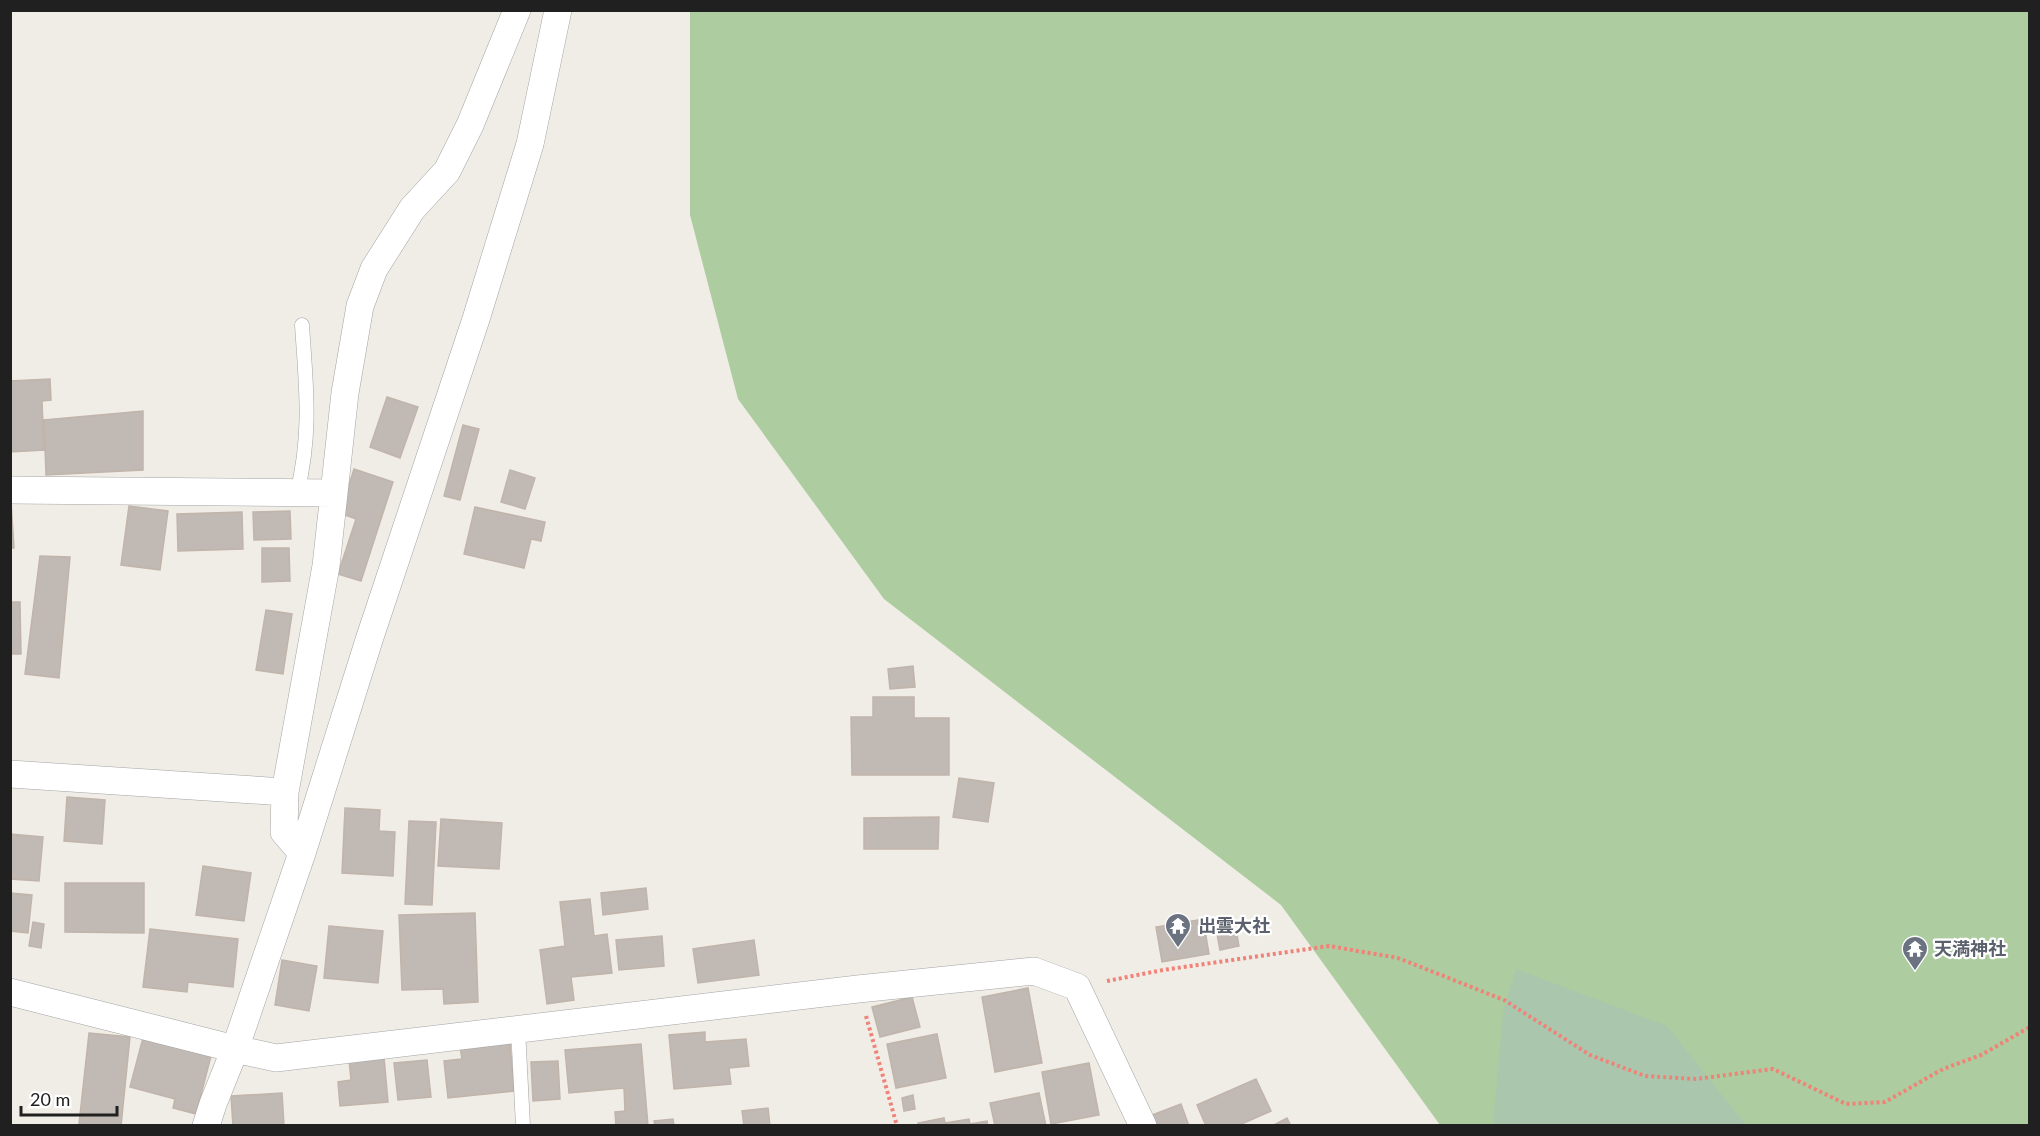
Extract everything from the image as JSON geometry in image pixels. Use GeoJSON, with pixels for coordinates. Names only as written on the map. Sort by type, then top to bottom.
{"type":"FeatureCollection","features":[{"type":"Feature","properties":{"kind":"street"},"geometry":{"type":"LineString","coordinates":[[302,853],[284,832],[285,792],[326,566],[345,393],[360,306],[374,269],[412,209],[447,171],[470,125],[518,10]]}},
{"type":"Feature","properties":{"kind":"street"},"geometry":{"type":"LineString","coordinates":[[206,1125],[236,1049],[302,853],[374,626],[477,319],[530,144],[558,10]]}},
{"type":"Feature","properties":{"kind":"street"},"geometry":{"type":"LineString","coordinates":[[10,490],[333,493]]}},
{"type":"Feature","properties":{"kind":"street"},"geometry":{"type":"LineString","coordinates":[[10,774],[285,792]]}},
{"type":"Feature","properties":{"kind":"street"},"geometry":{"type":"LineString","coordinates":[[10,992],[276,1058],[858,989],[1034,971],[1077,987],[1143,1125]]}},
{"type":"Feature","properties":{"kind":"lane"},"geometry":{"type":"LineString","coordinates":[[297,493],[305,463],[308,415],[302,325]]}},
{"type":"Feature","properties":{"kind":"lane"},"geometry":{"type":"LineString","coordinates":[[518,1029],[523,1125]]}},
{"type":"Feature","properties":{"kind":"path"},"geometry":{"type":"LineString","coordinates":[[1077,987],[1163,970],[1329,946],[1398,958],[1504,1000],[1590,1055],[1645,1076],[1696,1079],[1773,1070],[1846,1104],[1885,1102],[1943,1069],[1981,1055],[2030,1027]]}},
{"type":"Feature","properties":{"kind":"path"},"geometry":{"type":"LineString","coordinates":[[858,989],[897,1125]]}},
{"type":"Feature","properties":{"kind":"green space"},"geometry":{"type":"Polygon","coordinates":[[[690,11],[2029,11],[2029,1125],[1440,1125],[1281,905],[884,599],[738,399],[690,215],[690,11]]]}},
{"type":"Feature","properties":{"kind":"green space"},"geometry":{"type":"Polygon","coordinates":[[[1516,969],[1667,1026],[1746,1125],[1493,1125],[1503,1012],[1516,969]]]}},
{"type":"Feature","properties":{"kind":"building"},"geometry":{"type":"Polygon","coordinates":[[[50,379],[51,400],[42,401],[44,450],[10,452],[10,381],[50,379]]]}},
{"type":"Feature","properties":{"kind":"building"},"geometry":{"type":"Polygon","coordinates":[[[387,397],[418,407],[400,458],[370,447],[387,397]]]}},
{"type":"Feature","properties":{"kind":"building"},"geometry":{"type":"Polygon","coordinates":[[[143,411],[143,470],[46,475],[44,420],[143,411]]]}},
{"type":"Feature","properties":{"kind":"building"},"geometry":{"type":"Polygon","coordinates":[[[463,425],[479,429],[460,500],[444,496],[463,425]]]}},
{"type":"Feature","properties":{"kind":"building"},"geometry":{"type":"Polygon","coordinates":[[[354,469],[393,482],[361,581],[338,574],[356,519],[340,513],[354,469]]]}},
{"type":"Feature","properties":{"kind":"building"},"geometry":{"type":"Polygon","coordinates":[[[510,470],[535,478],[525,509],[501,502],[510,470]]]}},
{"type":"Feature","properties":{"kind":"building"},"geometry":{"type":"Polygon","coordinates":[[[11,502],[14,548],[10,548],[11,502]]]}},
{"type":"Feature","properties":{"kind":"building"},"geometry":{"type":"Polygon","coordinates":[[[129,506],[168,511],[160,570],[121,565],[129,506]]]}},
{"type":"Feature","properties":{"kind":"building"},"geometry":{"type":"Polygon","coordinates":[[[475,507],[545,522],[541,541],[531,539],[524,568],[464,554],[475,507]]]}},
{"type":"Feature","properties":{"kind":"building"},"geometry":{"type":"Polygon","coordinates":[[[290,511],[291,539],[254,540],[253,512],[290,511]]]}},
{"type":"Feature","properties":{"kind":"building"},"geometry":{"type":"Polygon","coordinates":[[[242,512],[243,549],[178,551],[177,514],[242,512]]]}},
{"type":"Feature","properties":{"kind":"building"},"geometry":{"type":"Polygon","coordinates":[[[262,548],[289,548],[290,581],[262,582],[262,548]]]}},
{"type":"Feature","properties":{"kind":"building"},"geometry":{"type":"Polygon","coordinates":[[[40,556],[70,557],[59,678],[25,674],[40,556]]]}},
{"type":"Feature","properties":{"kind":"building"},"geometry":{"type":"Polygon","coordinates":[[[10,602],[20,602],[21,654],[10,654],[10,602]]]}},
{"type":"Feature","properties":{"kind":"building"},"geometry":{"type":"Polygon","coordinates":[[[266,610],[292,614],[283,674],[256,670],[266,610]]]}},
{"type":"Feature","properties":{"kind":"building"},"geometry":{"type":"Polygon","coordinates":[[[913,666],[915,687],[890,689],[888,669],[913,666]]]}},
{"type":"Feature","properties":{"kind":"building"},"geometry":{"type":"Polygon","coordinates":[[[873,697],[914,697],[914,718],[949,718],[949,775],[852,775],[851,717],[873,717],[873,697]]]}},
{"type":"Feature","properties":{"kind":"building"},"geometry":{"type":"Polygon","coordinates":[[[959,778],[994,783],[988,822],[953,817],[959,778]]]}},
{"type":"Feature","properties":{"kind":"building"},"geometry":{"type":"Polygon","coordinates":[[[67,797],[105,800],[102,844],[64,841],[67,797]]]}},
{"type":"Feature","properties":{"kind":"building"},"geometry":{"type":"Polygon","coordinates":[[[345,808],[380,810],[379,831],[395,832],[393,876],[342,873],[345,808]]]}},
{"type":"Feature","properties":{"kind":"building"},"geometry":{"type":"Polygon","coordinates":[[[939,817],[938,849],[864,849],[864,818],[939,817]]]}},
{"type":"Feature","properties":{"kind":"building"},"geometry":{"type":"Polygon","coordinates":[[[441,819],[502,823],[499,869],[438,866],[441,819]]]}},
{"type":"Feature","properties":{"kind":"building"},"geometry":{"type":"Polygon","coordinates":[[[409,821],[436,822],[432,905],[405,904],[409,821]]]}},
{"type":"Feature","properties":{"kind":"building"},"geometry":{"type":"Polygon","coordinates":[[[10,834],[43,837],[39,881],[10,879],[10,834]]]}},
{"type":"Feature","properties":{"kind":"building"},"geometry":{"type":"Polygon","coordinates":[[[203,866],[251,873],[244,921],[196,915],[203,866]]]}},
{"type":"Feature","properties":{"kind":"building"},"geometry":{"type":"Polygon","coordinates":[[[65,883],[144,883],[144,933],[65,932],[65,883]]]}},
{"type":"Feature","properties":{"kind":"building"},"geometry":{"type":"Polygon","coordinates":[[[646,888],[648,909],[603,915],[601,893],[646,888]]]}},
{"type":"Feature","properties":{"kind":"building"},"geometry":{"type":"Polygon","coordinates":[[[10,893],[32,895],[28,933],[10,931],[10,893]]]}},
{"type":"Feature","properties":{"kind":"building"},"geometry":{"type":"Polygon","coordinates":[[[590,899],[594,936],[607,934],[612,973],[571,977],[574,1000],[547,1004],[540,950],[565,946],[560,902],[590,899]]]}},
{"type":"Feature","properties":{"kind":"building"},"geometry":{"type":"Polygon","coordinates":[[[475,913],[478,1002],[444,1004],[443,989],[402,990],[399,915],[475,913]]]}},
{"type":"Feature","properties":{"kind":"building"},"geometry":{"type":"Polygon","coordinates":[[[1203,919],[1209,954],[1162,962],[1156,927],[1203,919]]]}},
{"type":"Feature","properties":{"kind":"building"},"geometry":{"type":"Polygon","coordinates":[[[33,922],[44,924],[41,948],[29,946],[33,922]]]}},
{"type":"Feature","properties":{"kind":"building"},"geometry":{"type":"Polygon","coordinates":[[[329,926],[383,931],[378,983],[324,978],[329,926]]]}},
{"type":"Feature","properties":{"kind":"building"},"geometry":{"type":"Polygon","coordinates":[[[150,929],[238,939],[233,987],[188,982],[187,992],[143,987],[150,929]]]}},
{"type":"Feature","properties":{"kind":"building"},"geometry":{"type":"Polygon","coordinates":[[[1236,930],[1239,946],[1220,950],[1217,934],[1236,930]]]}},
{"type":"Feature","properties":{"kind":"building"},"geometry":{"type":"Polygon","coordinates":[[[662,936],[664,966],[619,970],[616,940],[662,936]]]}},
{"type":"Feature","properties":{"kind":"building"},"geometry":{"type":"Polygon","coordinates":[[[754,940],[759,975],[698,983],[693,949],[754,940]]]}},
{"type":"Feature","properties":{"kind":"building"},"geometry":{"type":"Polygon","coordinates":[[[282,960],[317,966],[309,1011],[275,1005],[282,960]]]}},
{"type":"Feature","properties":{"kind":"building"},"geometry":{"type":"Polygon","coordinates":[[[1028,988],[1042,1063],[995,1072],[982,997],[1028,988]]]}},
{"type":"Feature","properties":{"kind":"building"},"geometry":{"type":"Polygon","coordinates":[[[912,997],[920,1027],[880,1037],[872,1007],[912,997]]]}},
{"type":"Feature","properties":{"kind":"building"},"geometry":{"type":"Polygon","coordinates":[[[705,1032],[705,1042],[746,1039],[749,1066],[729,1068],[731,1084],[674,1089],[669,1035],[705,1032]]]}},
{"type":"Feature","properties":{"kind":"building"},"geometry":{"type":"Polygon","coordinates":[[[89,1033],[130,1037],[121,1126],[79,1124],[89,1033]]]}},
{"type":"Feature","properties":{"kind":"building"},"geometry":{"type":"Polygon","coordinates":[[[937,1034],[946,1078],[896,1088],[887,1044],[937,1034]]]}},
{"type":"Feature","properties":{"kind":"building"},"geometry":{"type":"Polygon","coordinates":[[[143,1038],[211,1056],[196,1114],[173,1108],[175,1099],[130,1087],[143,1038]]]}},
{"type":"Feature","properties":{"kind":"building"},"geometry":{"type":"Polygon","coordinates":[[[510,1043],[514,1091],[448,1098],[444,1061],[462,1059],[460,1047],[510,1043]]]}},
{"type":"Feature","properties":{"kind":"building"},"geometry":{"type":"Polygon","coordinates":[[[641,1044],[648,1126],[616,1126],[615,1112],[625,1111],[624,1088],[569,1093],[565,1050],[641,1044]]]}},
{"type":"Feature","properties":{"kind":"building"},"geometry":{"type":"Polygon","coordinates":[[[384,1057],[388,1102],[340,1106],[338,1082],[351,1080],[349,1060],[384,1057]]]}},
{"type":"Feature","properties":{"kind":"building"},"geometry":{"type":"Polygon","coordinates":[[[427,1060],[431,1097],[398,1100],[394,1063],[427,1060]]]}},
{"type":"Feature","properties":{"kind":"building"},"geometry":{"type":"Polygon","coordinates":[[[558,1061],[560,1099],[533,1101],[531,1062],[558,1061]]]}},
{"type":"Feature","properties":{"kind":"building"},"geometry":{"type":"Polygon","coordinates":[[[1089,1063],[1099,1115],[1051,1124],[1042,1072],[1089,1063]]]}},
{"type":"Feature","properties":{"kind":"building"},"geometry":{"type":"Polygon","coordinates":[[[1256,1079],[1271,1111],[1237,1126],[1206,1126],[1197,1105],[1256,1079]]]}},
{"type":"Feature","properties":{"kind":"building"},"geometry":{"type":"Polygon","coordinates":[[[282,1093],[284,1126],[233,1126],[231,1096],[282,1093]]]}},
{"type":"Feature","properties":{"kind":"building"},"geometry":{"type":"Polygon","coordinates":[[[1039,1093],[1046,1126],[995,1126],[990,1103],[1039,1093]]]}},
{"type":"Feature","properties":{"kind":"building"},"geometry":{"type":"Polygon","coordinates":[[[913,1095],[915,1109],[904,1111],[902,1098],[913,1095]]]}},
{"type":"Feature","properties":{"kind":"building"},"geometry":{"type":"Polygon","coordinates":[[[1181,1104],[1189,1126],[1151,1126],[1147,1117],[1181,1104]]]}},
{"type":"Feature","properties":{"kind":"building"},"geometry":{"type":"Polygon","coordinates":[[[768,1108],[770,1126],[744,1126],[742,1111],[768,1108]]]}},
{"type":"Feature","properties":{"kind":"building"},"geometry":{"type":"Polygon","coordinates":[[[944,1118],[945,1123],[969,1119],[970,1124],[987,1121],[988,1126],[918,1126],[918,1123],[944,1118]]]}},
{"type":"Feature","properties":{"kind":"building"},"geometry":{"type":"Polygon","coordinates":[[[1287,1118],[1291,1126],[1272,1126],[1287,1118]]]}},
{"type":"Feature","properties":{"kind":"building"},"geometry":{"type":"Polygon","coordinates":[[[673,1119],[674,1126],[655,1126],[654,1121],[673,1119]]]}},
{"type":"Feature","properties":{"kind":"place","name":"出雲大社"},"geometry":{"type":"Point","coordinates":[1178,949]}},
{"type":"Feature","properties":{"kind":"place","name":"天満神社"},"geometry":{"type":"Point","coordinates":[1915,972]}}]}
